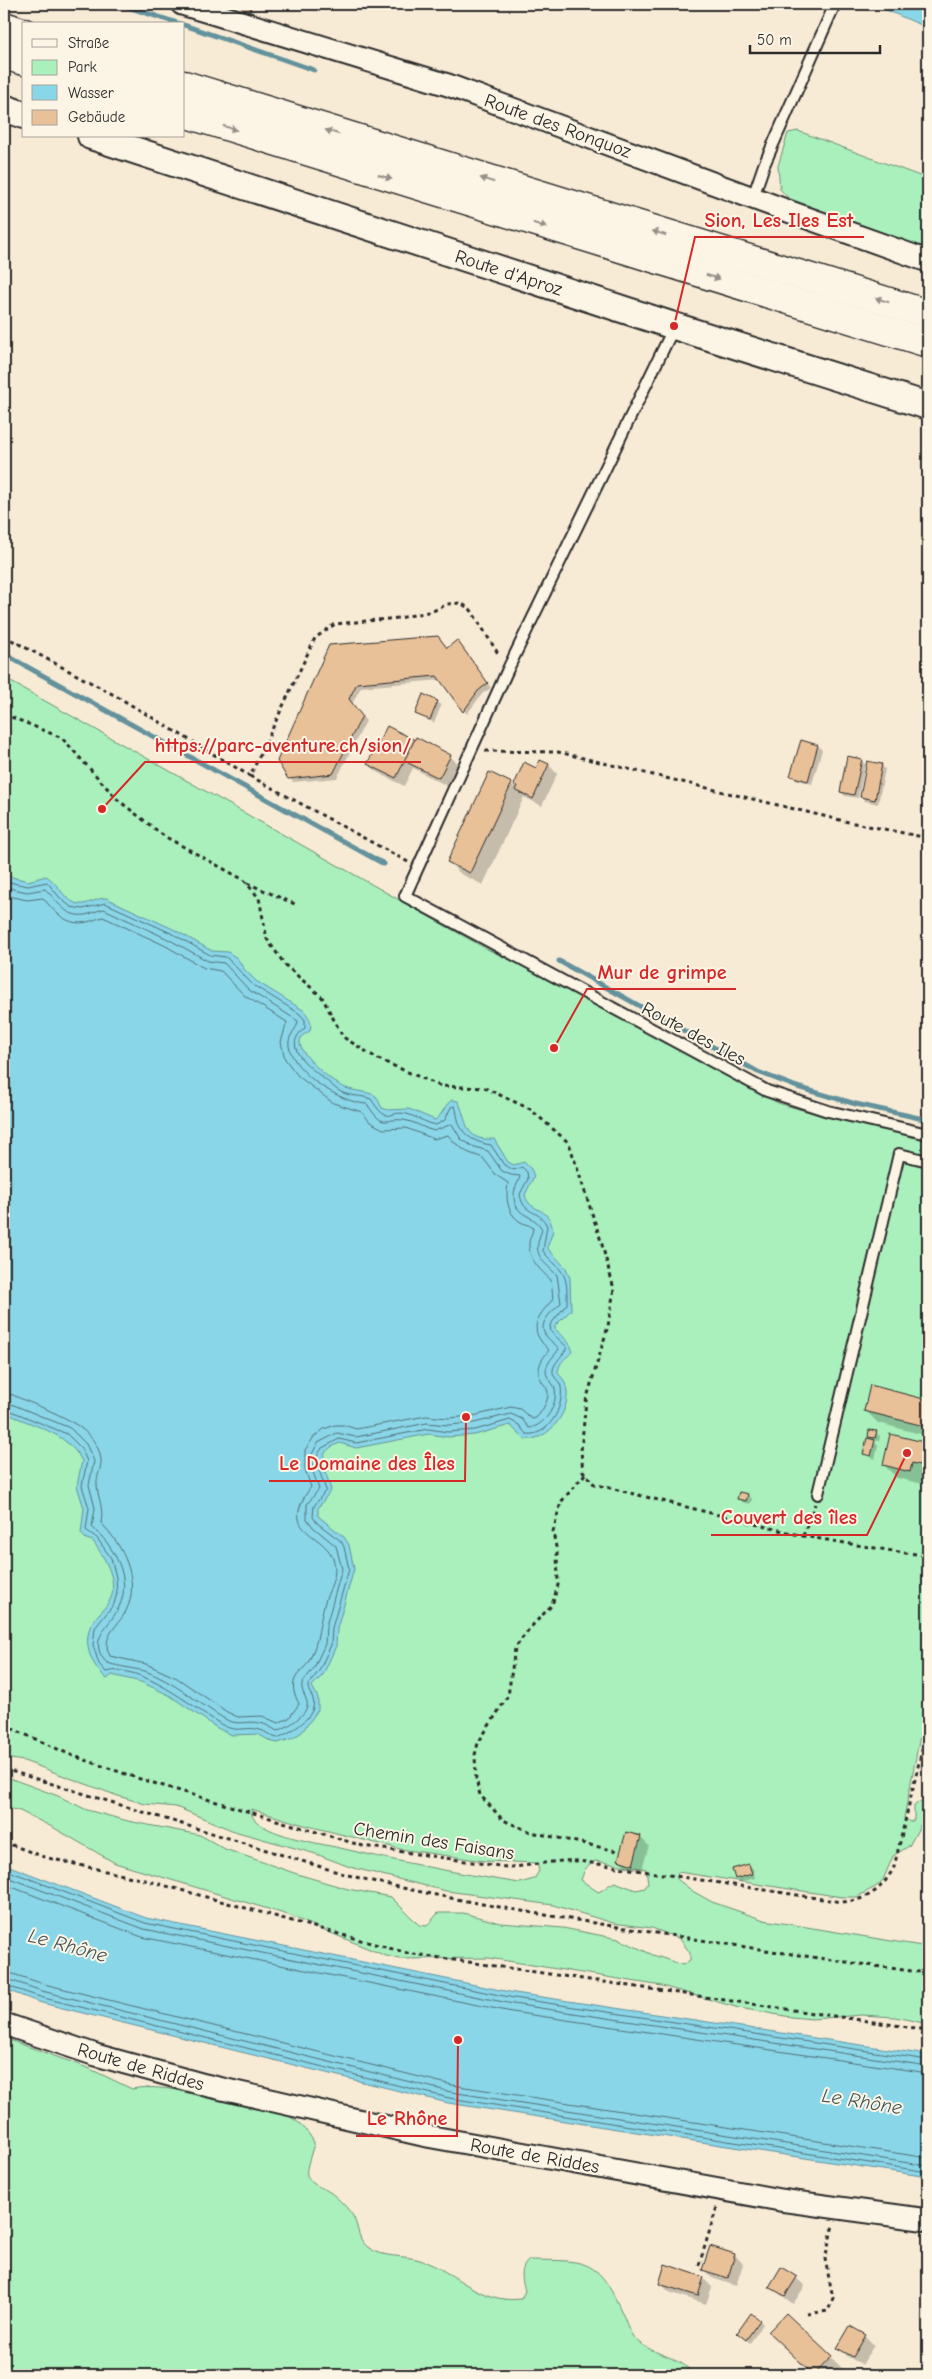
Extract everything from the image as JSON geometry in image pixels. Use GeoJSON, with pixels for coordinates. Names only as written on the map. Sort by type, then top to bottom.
{"type":"FeatureCollection","features":[{"type":"Feature","properties":{"kind":"highway"},"geometry":{"type":"LineString","coordinates":[[4,26],[22,32]]}},
{"type":"Feature","properties":{"kind":"highway"},"geometry":{"type":"LineString","coordinates":[[4,55],[22,60]]}},
{"type":"Feature","properties":{"kind":"highway"},"geometry":{"type":"LineString","coordinates":[[185,85],[928,314]]}},
{"type":"Feature","properties":{"kind":"highway"},"geometry":{"type":"LineString","coordinates":[[185,113],[928,343]]}},
{"type":"Feature","properties":{"kind":"street","name":"Route des Ronquoz"},"geometry":{"type":"LineString","coordinates":[[182,4],[448,85],[928,261]]}},
{"type":"Feature","properties":{"kind":"street"},"geometry":{"type":"LineString","coordinates":[[4,108],[22,113]]}},
{"type":"Feature","properties":{"kind":"street","name":"Route d'Aproz"},"geometry":{"type":"LineString","coordinates":[[97,138],[674,326],[928,406]]}},
{"type":"Feature","properties":{"kind":"street","name":"Route de Riddes"},"geometry":{"type":"LineString","coordinates":[[4,2024],[96,2055],[327,2114],[427,2136],[722,2190],[928,2220]]}},
{"type":"Feature","properties":{"kind":"lane"},"geometry":{"type":"LineString","coordinates":[[753,197],[764,166],[835,4]]}},
{"type":"Feature","properties":{"kind":"lane"},"geometry":{"type":"LineString","coordinates":[[417,866],[508,669],[674,326]]}},
{"type":"Feature","properties":{"kind":"lane","name":"Route des Iles"},"geometry":{"type":"LineString","coordinates":[[417,866],[405,896],[767,1091],[828,1111],[928,1134]]}},
{"type":"Feature","properties":{"kind":"lane"},"geometry":{"type":"LineString","coordinates":[[818,1494],[899,1154],[928,1161]]}},
{"type":"Feature","properties":{"kind":"path"},"geometry":{"type":"LineString","coordinates":[[250,776],[314,638],[335,624],[398,618],[433,611],[447,604],[461,603],[471,610],[508,669]]}},
{"type":"Feature","properties":{"kind":"path"},"geometry":{"type":"LineString","coordinates":[[4,636],[116,696],[250,776],[417,866]]}},
{"type":"Feature","properties":{"kind":"path"},"geometry":{"type":"LineString","coordinates":[[4,714],[62,738],[118,800],[164,836],[246,882],[297,905]]}},
{"type":"Feature","properties":{"kind":"path"},"geometry":{"type":"LineString","coordinates":[[470,752],[508,750],[558,752],[844,821],[928,838]]}},
{"type":"Feature","properties":{"kind":"path"},"geometry":{"type":"LineString","coordinates":[[246,882],[259,898],[267,939],[285,966],[322,997],[343,1037],[378,1059],[440,1086],[485,1088],[530,1109],[569,1143],[601,1241],[614,1289],[608,1326],[586,1401],[581,1451],[583,1471],[594,1484],[803,1536],[904,1553],[928,1554]]}},
{"type":"Feature","properties":{"kind":"path"},"geometry":{"type":"LineString","coordinates":[[585,1474],[561,1502],[553,1532],[557,1552],[558,1576],[552,1605],[529,1629],[515,1648],[508,1696],[478,1743],[475,1755],[476,1779],[480,1795],[503,1820],[531,1832],[617,1851]]}},
{"type":"Feature","properties":{"kind":"path"},"geometry":{"type":"LineString","coordinates":[[803,1536],[818,1494]]}},
{"type":"Feature","properties":{"kind":"path","name":"Chemin des Faisans"},"geometry":{"type":"LineString","coordinates":[[4,1725],[71,1755],[137,1778],[363,1846],[506,1867],[530,1867],[561,1861],[579,1861],[842,1902],[858,1901],[871,1896],[888,1879],[894,1867],[928,1726]]}},
{"type":"Feature","properties":{"kind":"path"},"geometry":{"type":"LineString","coordinates":[[4,1769],[344,1874],[394,1887],[478,1904],[928,1974]]}},
{"type":"Feature","properties":{"kind":"path"},"geometry":{"type":"LineString","coordinates":[[4,1842],[44,1857],[145,1880],[407,1953],[928,2030]]}},
{"type":"Feature","properties":{"kind":"path"},"geometry":{"type":"LineString","coordinates":[[699,2264],[722,2190]]}},
{"type":"Feature","properties":{"kind":"path"},"geometry":{"type":"LineString","coordinates":[[807,2314],[828,2311],[833,2298],[825,2259],[838,2208]]}},
{"type":"Feature","properties":{"kind":"green space"},"geometry":{"type":"Polygon","coordinates":[[[798,131],[928,179],[928,251],[791,201],[780,189],[778,166],[788,133],[798,131]]]}},
{"type":"Feature","properties":{"kind":"green space"},"geometry":{"type":"Polygon","coordinates":[[[4,678],[485,948],[535,972],[778,1103],[928,1139],[928,1695],[904,1818],[910,1822],[914,1820],[914,1806],[919,1802],[925,1803],[927,1813],[909,1846],[893,1856],[883,1880],[877,1886],[857,1897],[842,1897],[678,1872],[677,1879],[694,1892],[712,1902],[764,1920],[928,1947],[928,2024],[895,2017],[861,2015],[812,2019],[791,2017],[739,2008],[662,1986],[489,1958],[400,1959],[386,1956],[288,1915],[115,1863],[56,1829],[20,1811],[4,1807],[4,1776],[58,1796],[87,1810],[128,1821],[200,1835],[225,1849],[297,1874],[348,1889],[391,1897],[419,1925],[427,1926],[438,1913],[463,1913],[501,1923],[563,1928],[619,1939],[653,1955],[683,1965],[690,1960],[690,1953],[680,1939],[652,1928],[613,1923],[553,1905],[446,1891],[350,1867],[316,1854],[234,1831],[176,1807],[145,1804],[118,1796],[24,1761],[4,1758],[4,678]],[[251,1809],[255,1821],[275,1832],[297,1839],[385,1858],[452,1872],[520,1883],[534,1879],[539,1871],[537,1863],[484,1861],[400,1849],[304,1825],[251,1809]],[[595,1861],[585,1869],[581,1880],[598,1892],[615,1882],[636,1890],[645,1888],[648,1883],[646,1869],[595,1861]]]}},
{"type":"Feature","properties":{"kind":"green space"},"geometry":{"type":"Polygon","coordinates":[[[4,2038],[88,2068],[132,2089],[147,2087],[185,2091],[229,2100],[289,2116],[302,2125],[314,2142],[307,2168],[309,2179],[314,2184],[331,2193],[347,2208],[354,2218],[363,2242],[369,2248],[387,2255],[420,2260],[433,2265],[480,2292],[506,2299],[521,2299],[525,2291],[522,2278],[523,2271],[529,2260],[577,2262],[588,2266],[605,2281],[633,2337],[651,2350],[683,2364],[693,2375],[4,2375],[4,2038]]]}},
{"type":"Feature","properties":{"kind":"water"},"geometry":{"type":"Polygon","coordinates":[[[872,4],[928,4],[928,28],[872,4]]]}},
{"type":"Feature","properties":{"kind":"water"},"geometry":{"type":"Polygon","coordinates":[[[4,875],[28,881],[46,876],[51,879],[67,898],[77,904],[106,898],[173,929],[212,951],[228,952],[237,958],[244,969],[256,981],[303,1010],[309,1018],[311,1025],[310,1031],[302,1037],[300,1042],[301,1048],[311,1061],[326,1075],[341,1085],[376,1096],[382,1108],[388,1110],[409,1109],[435,1120],[449,1102],[452,1100],[458,1101],[471,1133],[476,1137],[494,1139],[508,1162],[514,1165],[524,1162],[531,1169],[534,1176],[525,1195],[527,1201],[544,1213],[551,1222],[553,1231],[548,1249],[566,1268],[570,1278],[571,1310],[555,1326],[555,1329],[571,1346],[572,1350],[563,1360],[558,1373],[565,1383],[567,1392],[566,1402],[558,1422],[551,1429],[533,1439],[524,1439],[510,1425],[475,1435],[448,1437],[429,1434],[356,1448],[340,1443],[331,1447],[326,1452],[323,1462],[331,1490],[318,1508],[318,1516],[344,1537],[349,1545],[354,1569],[337,1629],[336,1646],[323,1675],[312,1686],[318,1698],[318,1710],[302,1732],[293,1738],[278,1743],[272,1742],[258,1734],[232,1735],[217,1728],[169,1695],[141,1682],[112,1675],[107,1679],[97,1668],[88,1649],[88,1634],[92,1623],[110,1600],[113,1588],[108,1566],[104,1559],[93,1541],[86,1539],[81,1533],[84,1508],[77,1486],[82,1461],[75,1451],[58,1436],[4,1412],[4,875]]]}},
{"type":"Feature","properties":{"kind":"water"},"geometry":{"type":"Polygon","coordinates":[[[4,1864],[146,1918],[515,1993],[928,2055],[928,2177],[448,2103],[38,2002],[4,1989],[4,1864]]]}},
{"type":"Feature","properties":{"kind":"building"},"geometry":{"type":"Polygon","coordinates":[[[243,5],[251,8],[249,14],[241,11],[243,5]]]}},
{"type":"Feature","properties":{"kind":"building"},"geometry":{"type":"Polygon","coordinates":[[[438,636],[447,648],[457,640],[488,683],[478,691],[463,712],[437,676],[357,683],[349,699],[362,716],[333,774],[288,779],[277,761],[329,645],[438,636]]]}},
{"type":"Feature","properties":{"kind":"building"},"geometry":{"type":"Polygon","coordinates":[[[423,694],[438,701],[430,720],[415,714],[423,694]]]}},
{"type":"Feature","properties":{"kind":"building"},"geometry":{"type":"Polygon","coordinates":[[[387,726],[415,740],[396,778],[367,764],[387,726]]]}},
{"type":"Feature","properties":{"kind":"building"},"geometry":{"type":"Polygon","coordinates":[[[416,737],[451,755],[439,778],[404,761],[416,737]]]}},
{"type":"Feature","properties":{"kind":"building"},"geometry":{"type":"Polygon","coordinates":[[[801,740],[818,745],[808,781],[790,776],[801,740]]]}},
{"type":"Feature","properties":{"kind":"building"},"geometry":{"type":"Polygon","coordinates":[[[847,756],[862,759],[854,795],[840,792],[847,756]]]}},
{"type":"Feature","properties":{"kind":"building"},"geometry":{"type":"Polygon","coordinates":[[[540,760],[549,764],[533,799],[515,790],[517,786],[514,785],[524,762],[536,768],[540,760]]]}},
{"type":"Feature","properties":{"kind":"building"},"geometry":{"type":"Polygon","coordinates":[[[867,761],[882,764],[875,800],[860,797],[867,761]]]}},
{"type":"Feature","properties":{"kind":"building"},"geometry":{"type":"Polygon","coordinates":[[[489,772],[512,783],[470,873],[447,862],[489,772]]]}},
{"type":"Feature","properties":{"kind":"building"},"geometry":{"type":"Polygon","coordinates":[[[870,1385],[928,1400],[928,1427],[864,1411],[870,1385]]]}},
{"type":"Feature","properties":{"kind":"building"},"geometry":{"type":"Polygon","coordinates":[[[869,1430],[877,1431],[875,1438],[868,1437],[869,1430]]]}},
{"type":"Feature","properties":{"kind":"building"},"geometry":{"type":"Polygon","coordinates":[[[890,1434],[928,1443],[928,1467],[912,1463],[910,1472],[883,1465],[890,1434]]]}},
{"type":"Feature","properties":{"kind":"building"},"geometry":{"type":"Polygon","coordinates":[[[867,1438],[875,1440],[871,1456],[863,1454],[867,1438]]]}},
{"type":"Feature","properties":{"kind":"building"},"geometry":{"type":"Polygon","coordinates":[[[739,1492],[748,1494],[746,1501],[737,1499],[739,1492]]]}},
{"type":"Feature","properties":{"kind":"building"},"geometry":{"type":"Polygon","coordinates":[[[626,1832],[641,1836],[633,1865],[618,1860],[626,1832]]]}},
{"type":"Feature","properties":{"kind":"building"},"geometry":{"type":"Polygon","coordinates":[[[749,1864],[752,1874],[735,1879],[732,1869],[749,1864]]]}},
{"type":"Feature","properties":{"kind":"building"},"geometry":{"type":"Polygon","coordinates":[[[710,2246],[735,2254],[728,2278],[702,2270],[710,2246]]]}},
{"type":"Feature","properties":{"kind":"building"},"geometry":{"type":"Polygon","coordinates":[[[665,2264],[704,2277],[698,2296],[659,2284],[665,2264]]]}},
{"type":"Feature","properties":{"kind":"building"},"geometry":{"type":"Polygon","coordinates":[[[781,2267],[797,2277],[785,2296],[769,2287],[781,2267]]]}},
{"type":"Feature","properties":{"kind":"building"},"geometry":{"type":"Polygon","coordinates":[[[751,2313],[760,2320],[746,2340],[737,2333],[751,2313]]]}},
{"type":"Feature","properties":{"kind":"building"},"geometry":{"type":"Polygon","coordinates":[[[786,2313],[832,2356],[814,2375],[768,2332],[786,2313]]]}},
{"type":"Feature","properties":{"kind":"building"},"geometry":{"type":"Polygon","coordinates":[[[850,2326],[866,2335],[853,2357],[837,2348],[850,2326]]]}},
{"type":"Feature","properties":{"kind":"waterway"},"geometry":{"type":"LineString","coordinates":[[119,4],[174,22]]}},
{"type":"Feature","properties":{"kind":"waterway"},"geometry":{"type":"LineString","coordinates":[[185,25],[314,70]]}},
{"type":"Feature","properties":{"kind":"waterway"},"geometry":{"type":"LineString","coordinates":[[4,654],[384,864]]}},
{"type":"Feature","properties":{"kind":"waterway"},"geometry":{"type":"LineString","coordinates":[[559,961],[758,1072],[797,1087],[856,1104],[928,1120]]}},
{"type":"Feature","properties":{"kind":"place","name":"Sion, Les Iles Est"},"geometry":{"type":"Point","coordinates":[674,326]}},
{"type":"Feature","properties":{"kind":"place","name":"https://parc-aventure.ch/sion/"},"geometry":{"type":"Point","coordinates":[102,809]}},
{"type":"Feature","properties":{"kind":"place","name":"Mur de grimpe"},"geometry":{"type":"Point","coordinates":[554,1048]}},
{"type":"Feature","properties":{"kind":"place","name":"Le Domaine des Îles"},"geometry":{"type":"Point","coordinates":[466,1417]}},
{"type":"Feature","properties":{"kind":"place","name":"Couvert des îles"},"geometry":{"type":"Point","coordinates":[907,1453]}},
{"type":"Feature","properties":{"kind":"place","name":"Le Rhône"},"geometry":{"type":"Point","coordinates":[458,2040]}}]}
